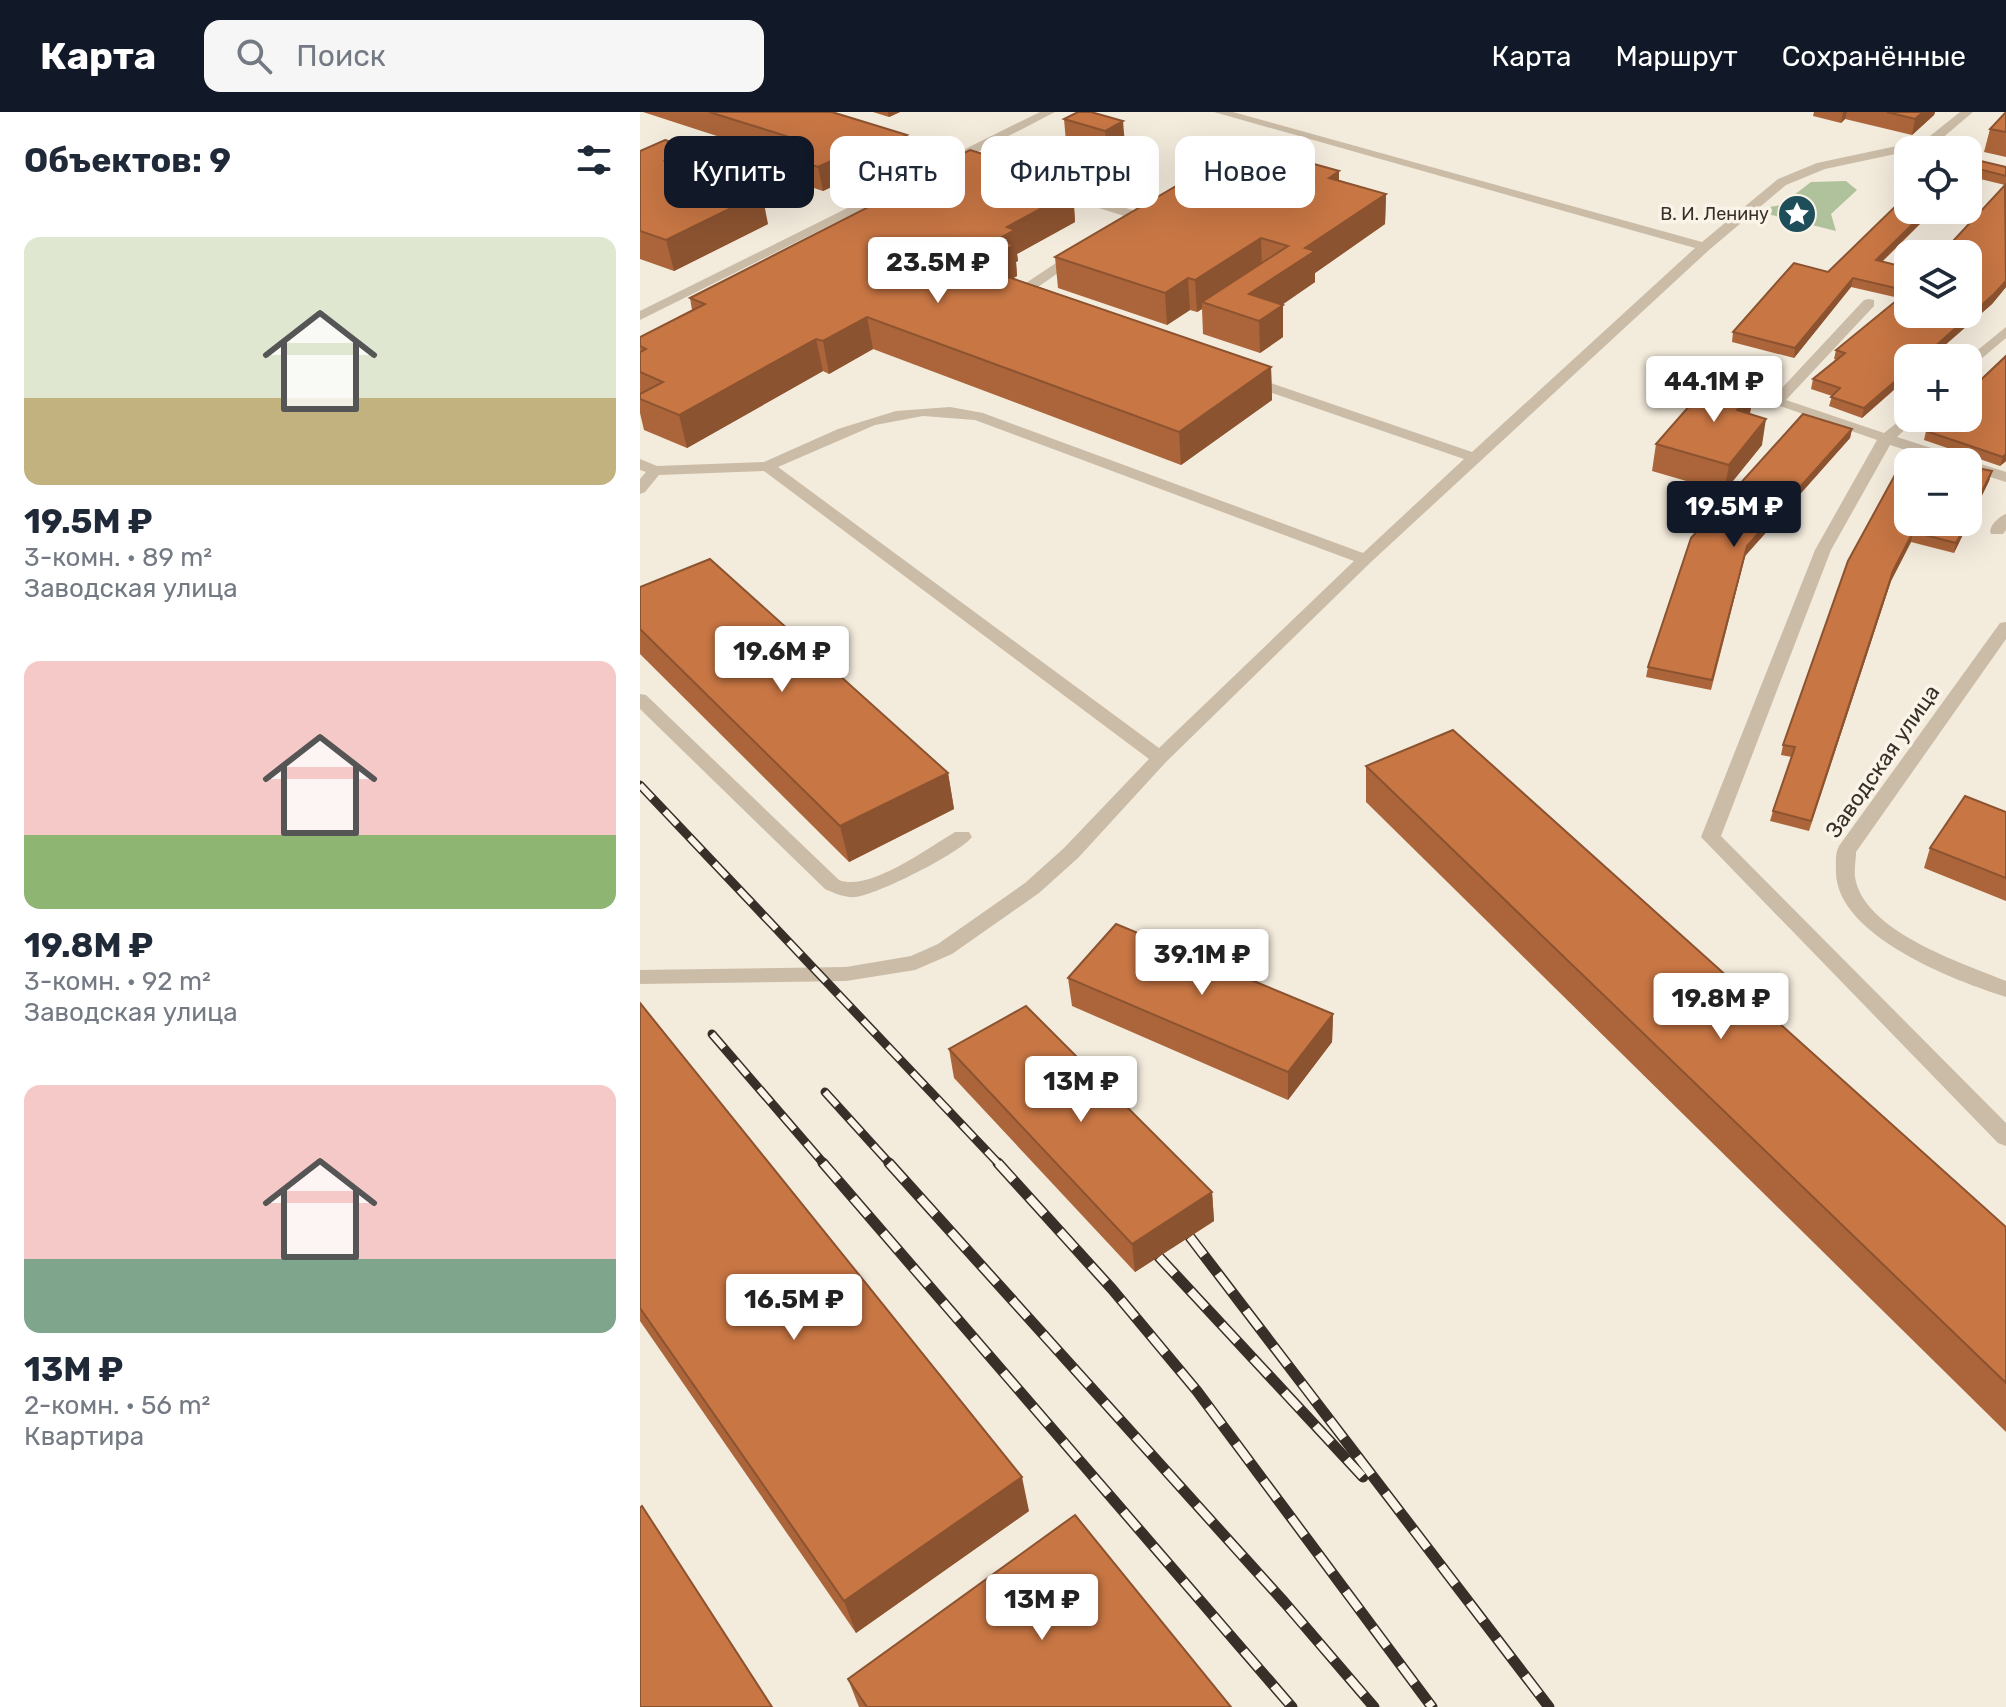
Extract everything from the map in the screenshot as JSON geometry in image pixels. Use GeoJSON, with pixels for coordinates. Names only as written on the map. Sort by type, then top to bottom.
{"type":"FeatureCollection","features":[{"type":"Feature","properties":{"kind":"street"},"geometry":{"type":"LineString","coordinates":[[965,154],[1049,112]]}},
{"type":"Feature","properties":{"kind":"street"},"geometry":{"type":"LineString","coordinates":[[1220,112],[1704,247]]}},
{"type":"Feature","properties":{"kind":"street"},"geometry":{"type":"LineString","coordinates":[[640,977],[846,974],[915,963],[945,949],[1032,888],[1071,853],[1160,758],[1365,559],[1704,247],[1782,182],[1821,166],[1929,143],[1967,112]]}},
{"type":"Feature","properties":{"kind":"street"},"geometry":{"type":"LineString","coordinates":[[864,131],[880,136]]}},
{"type":"Feature","properties":{"kind":"street"},"geometry":{"type":"LineString","coordinates":[[965,162],[970,164]]}},
{"type":"Feature","properties":{"kind":"street"},"geometry":{"type":"LineString","coordinates":[[640,316],[857,208]]}},
{"type":"Feature","properties":{"kind":"street"},"geometry":{"type":"LineString","coordinates":[[1125,225],[1144,212],[1128,208]]}},
{"type":"Feature","properties":{"kind":"street"},"geometry":{"type":"LineString","coordinates":[[1045,310],[1021,298],[1022,292],[1098,242]]}},
{"type":"Feature","properties":{"kind":"street"},"geometry":{"type":"LineString","coordinates":[[640,298],[660,306]]}},
{"type":"Feature","properties":{"kind":"street"},"geometry":{"type":"LineString","coordinates":[[1869,303],[1776,402],[1912,448]]}},
{"type":"Feature","properties":{"kind":"street"},"geometry":{"type":"LineString","coordinates":[[1982,353],[2006,331]]}},
{"type":"Feature","properties":{"kind":"street"},"geometry":{"type":"LineString","coordinates":[[1237,376],[1475,458]]}},
{"type":"Feature","properties":{"kind":"street"},"geometry":{"type":"LineString","coordinates":[[640,489],[648,468],[767,466],[857,426],[898,413],[954,409],[1365,559]]}},
{"type":"Feature","properties":{"kind":"street"},"geometry":{"type":"LineString","coordinates":[[1894,432],[1885,440],[1823,550],[1711,837],[2006,1137]]}},
{"type":"Feature","properties":{"kind":"street"},"geometry":{"type":"LineString","coordinates":[[767,466],[1160,758]]}},
{"type":"Feature","properties":{"kind":"street"},"geometry":{"type":"LineString","coordinates":[[1982,469],[2006,477]]}},
{"type":"Feature","properties":{"kind":"street","name":"Заводская улица"},"geometry":{"type":"LineString","coordinates":[[2006,627],[1846,851],[1842,866],[1846,883],[1856,902],[1890,937],[1913,951],[2006,989]]}},
{"type":"Feature","properties":{"kind":"street"},"geometry":{"type":"LineString","coordinates":[[640,699],[825,881],[839,888],[856,890],[872,884],[962,837]]}},
{"type":"Feature","properties":{"kind":"green space"},"geometry":{"type":"Polygon","coordinates":[[[1846,181],[1857,190],[1831,214],[1836,231],[1752,210],[1781,205],[1811,182],[1846,181]]]}},
{"type":"Feature","properties":{"kind":"building"},"geometry":{"type":"Polygon","coordinates":[[[709,112],[832,112],[907,135],[830,136],[830,161],[818,167],[814,166],[814,136],[786,136],[709,112]]]}},
{"type":"Feature","properties":{"kind":"building"},"geometry":{"type":"Polygon","coordinates":[[[1078,112],[1091,112],[1123,121],[1105,131],[1064,119],[1078,112]]]}},
{"type":"Feature","properties":{"kind":"building"},"geometry":{"type":"Polygon","coordinates":[[[1887,112],[1923,112],[1915,119],[1887,112]]]}},
{"type":"Feature","properties":{"kind":"building"},"geometry":{"type":"Polygon","coordinates":[[[2006,112],[2006,132],[1990,129],[2006,112]]]}},
{"type":"Feature","properties":{"kind":"building"},"geometry":{"type":"Polygon","coordinates":[[[664,140],[664,208],[731,208],[666,240],[640,231],[640,151],[664,140]]]}},
{"type":"Feature","properties":{"kind":"building"},"geometry":{"type":"Polygon","coordinates":[[[970,150],[981,153],[981,208],[1042,208],[1007,227],[1015,230],[998,239],[1014,245],[976,266],[1271,367],[1179,432],[867,317],[823,341],[816,339],[679,415],[640,399],[640,394],[663,382],[640,372],[640,352],[646,349],[640,346],[640,337],[705,304],[690,298],[866,208],[965,208],[965,152],[970,150]]]}},
{"type":"Feature","properties":{"kind":"building"},"geometry":{"type":"Polygon","coordinates":[[[1982,161],[2006,167],[2006,176],[1982,170],[1982,161]]]}},
{"type":"Feature","properties":{"kind":"building"},"geometry":{"type":"Polygon","coordinates":[[[1315,164],[1339,171],[1329,178],[1386,194],[1305,248],[1315,251],[1249,294],[1283,305],[1259,321],[1202,302],[1288,246],[1261,238],[1195,280],[1188,278],[1165,293],[1055,257],[1139,208],[1159,208],[1159,196],[1175,187],[1175,208],[1315,208],[1315,164]]]}},
{"type":"Feature","properties":{"kind":"building"},"geometry":{"type":"Polygon","coordinates":[[[2005,185],[2006,281],[1982,305],[1982,240],[1954,240],[1969,224],[1982,224],[1982,210],[2005,185]]]}},
{"type":"Feature","properties":{"kind":"building"},"geometry":{"type":"Polygon","coordinates":[[[1894,208],[1894,224],[1913,224],[1876,260],[1894,264],[1894,288],[1853,278],[1795,348],[1733,332],[1794,263],[1828,272],[1894,208]]]}},
{"type":"Feature","properties":{"kind":"building"},"geometry":{"type":"Polygon","coordinates":[[[1894,302],[1894,328],[1956,328],[1938,344],[1894,344],[1894,382],[1864,408],[1831,397],[1840,388],[1813,379],[1845,353],[1836,350],[1894,302]]]}},
{"type":"Feature","properties":{"kind":"building"},"geometry":{"type":"Polygon","coordinates":[[[2006,356],[2006,454],[2003,457],[1929,432],[1982,432],[1982,379],[2006,356]]]}},
{"type":"Feature","properties":{"kind":"building"},"geometry":{"type":"Polygon","coordinates":[[[1713,379],[1754,390],[1737,410],[1766,419],[1729,465],[1656,444],[1713,379]]]}},
{"type":"Feature","properties":{"kind":"building"},"geometry":{"type":"Polygon","coordinates":[[[1803,414],[1852,429],[1747,546],[1712,680],[1648,667],[1691,538],[1803,414]]]}},
{"type":"Feature","properties":{"kind":"building"},"geometry":{"type":"Polygon","coordinates":[[[1982,469],[1992,471],[1982,491],[1982,469]]]}},
{"type":"Feature","properties":{"kind":"building"},"geometry":{"type":"Polygon","coordinates":[[[1894,477],[1894,536],[1911,536],[1893,571],[1811,821],[1773,811],[1795,747],[1783,745],[1848,561],[1894,477]]]}},
{"type":"Feature","properties":{"kind":"building"},"geometry":{"type":"Polygon","coordinates":[[[1929,536],[1960,536],[1956,543],[1929,536]]]}},
{"type":"Feature","properties":{"kind":"building"},"geometry":{"type":"Polygon","coordinates":[[[710,559],[948,773],[840,826],[640,629],[640,587],[710,559]]]}},
{"type":"Feature","properties":{"kind":"building"},"geometry":{"type":"Polygon","coordinates":[[[1453,730],[2006,1227],[2006,1383],[1366,766],[1453,730]]]}},
{"type":"Feature","properties":{"kind":"building"},"geometry":{"type":"Polygon","coordinates":[[[1965,796],[2006,812],[2006,878],[1930,848],[1965,796]]]}},
{"type":"Feature","properties":{"kind":"building"},"geometry":{"type":"Polygon","coordinates":[[[1116,924],[1333,1014],[1288,1072],[1068,978],[1116,924]]]}},
{"type":"Feature","properties":{"kind":"building"},"geometry":{"type":"Polygon","coordinates":[[[640,1003],[1022,1477],[844,1601],[640,1308],[640,1003]]]}},
{"type":"Feature","properties":{"kind":"building"},"geometry":{"type":"Polygon","coordinates":[[[1026,1006],[1212,1192],[1132,1244],[949,1049],[1026,1006]]]}},
{"type":"Feature","properties":{"kind":"building"},"geometry":{"type":"Polygon","coordinates":[[[642,1506],[772,1707],[640,1707],[642,1506]]]}},
{"type":"Feature","properties":{"kind":"building"},"geometry":{"type":"Polygon","coordinates":[[[1075,1515],[1231,1707],[867,1707],[848,1679],[1075,1515]]]}},
{"type":"Feature","properties":{"kind":"railway"},"geometry":{"type":"LineString","coordinates":[[640,785],[1000,1165]]}},
{"type":"Feature","properties":{"kind":"railway"},"geometry":{"type":"LineString","coordinates":[[712,1034],[825,1165]]}},
{"type":"Feature","properties":{"kind":"railway"},"geometry":{"type":"LineString","coordinates":[[825,1092],[891,1165]]}},
{"type":"Feature","properties":{"kind":"railway"},"geometry":{"type":"LineString","coordinates":[[823,1163],[1292,1707]]}},
{"type":"Feature","properties":{"kind":"railway"},"geometry":{"type":"LineString","coordinates":[[889,1163],[1285,1603],[1374,1707]]}},
{"type":"Feature","properties":{"kind":"railway"},"geometry":{"type":"LineString","coordinates":[[998,1163],[1112,1289],[1197,1391],[1432,1707]]}},
{"type":"Feature","properties":{"kind":"railway"},"geometry":{"type":"LineString","coordinates":[[1190,1237],[1549,1707]]}},
{"type":"Feature","properties":{"kind":"railway"},"geometry":{"type":"LineString","coordinates":[[1159,1257],[1363,1477]]}},
{"type":"Feature","properties":{"kind":"place","name":"В. И. Ленину"},"geometry":{"type":"Point","coordinates":[1797,214]}}]}
